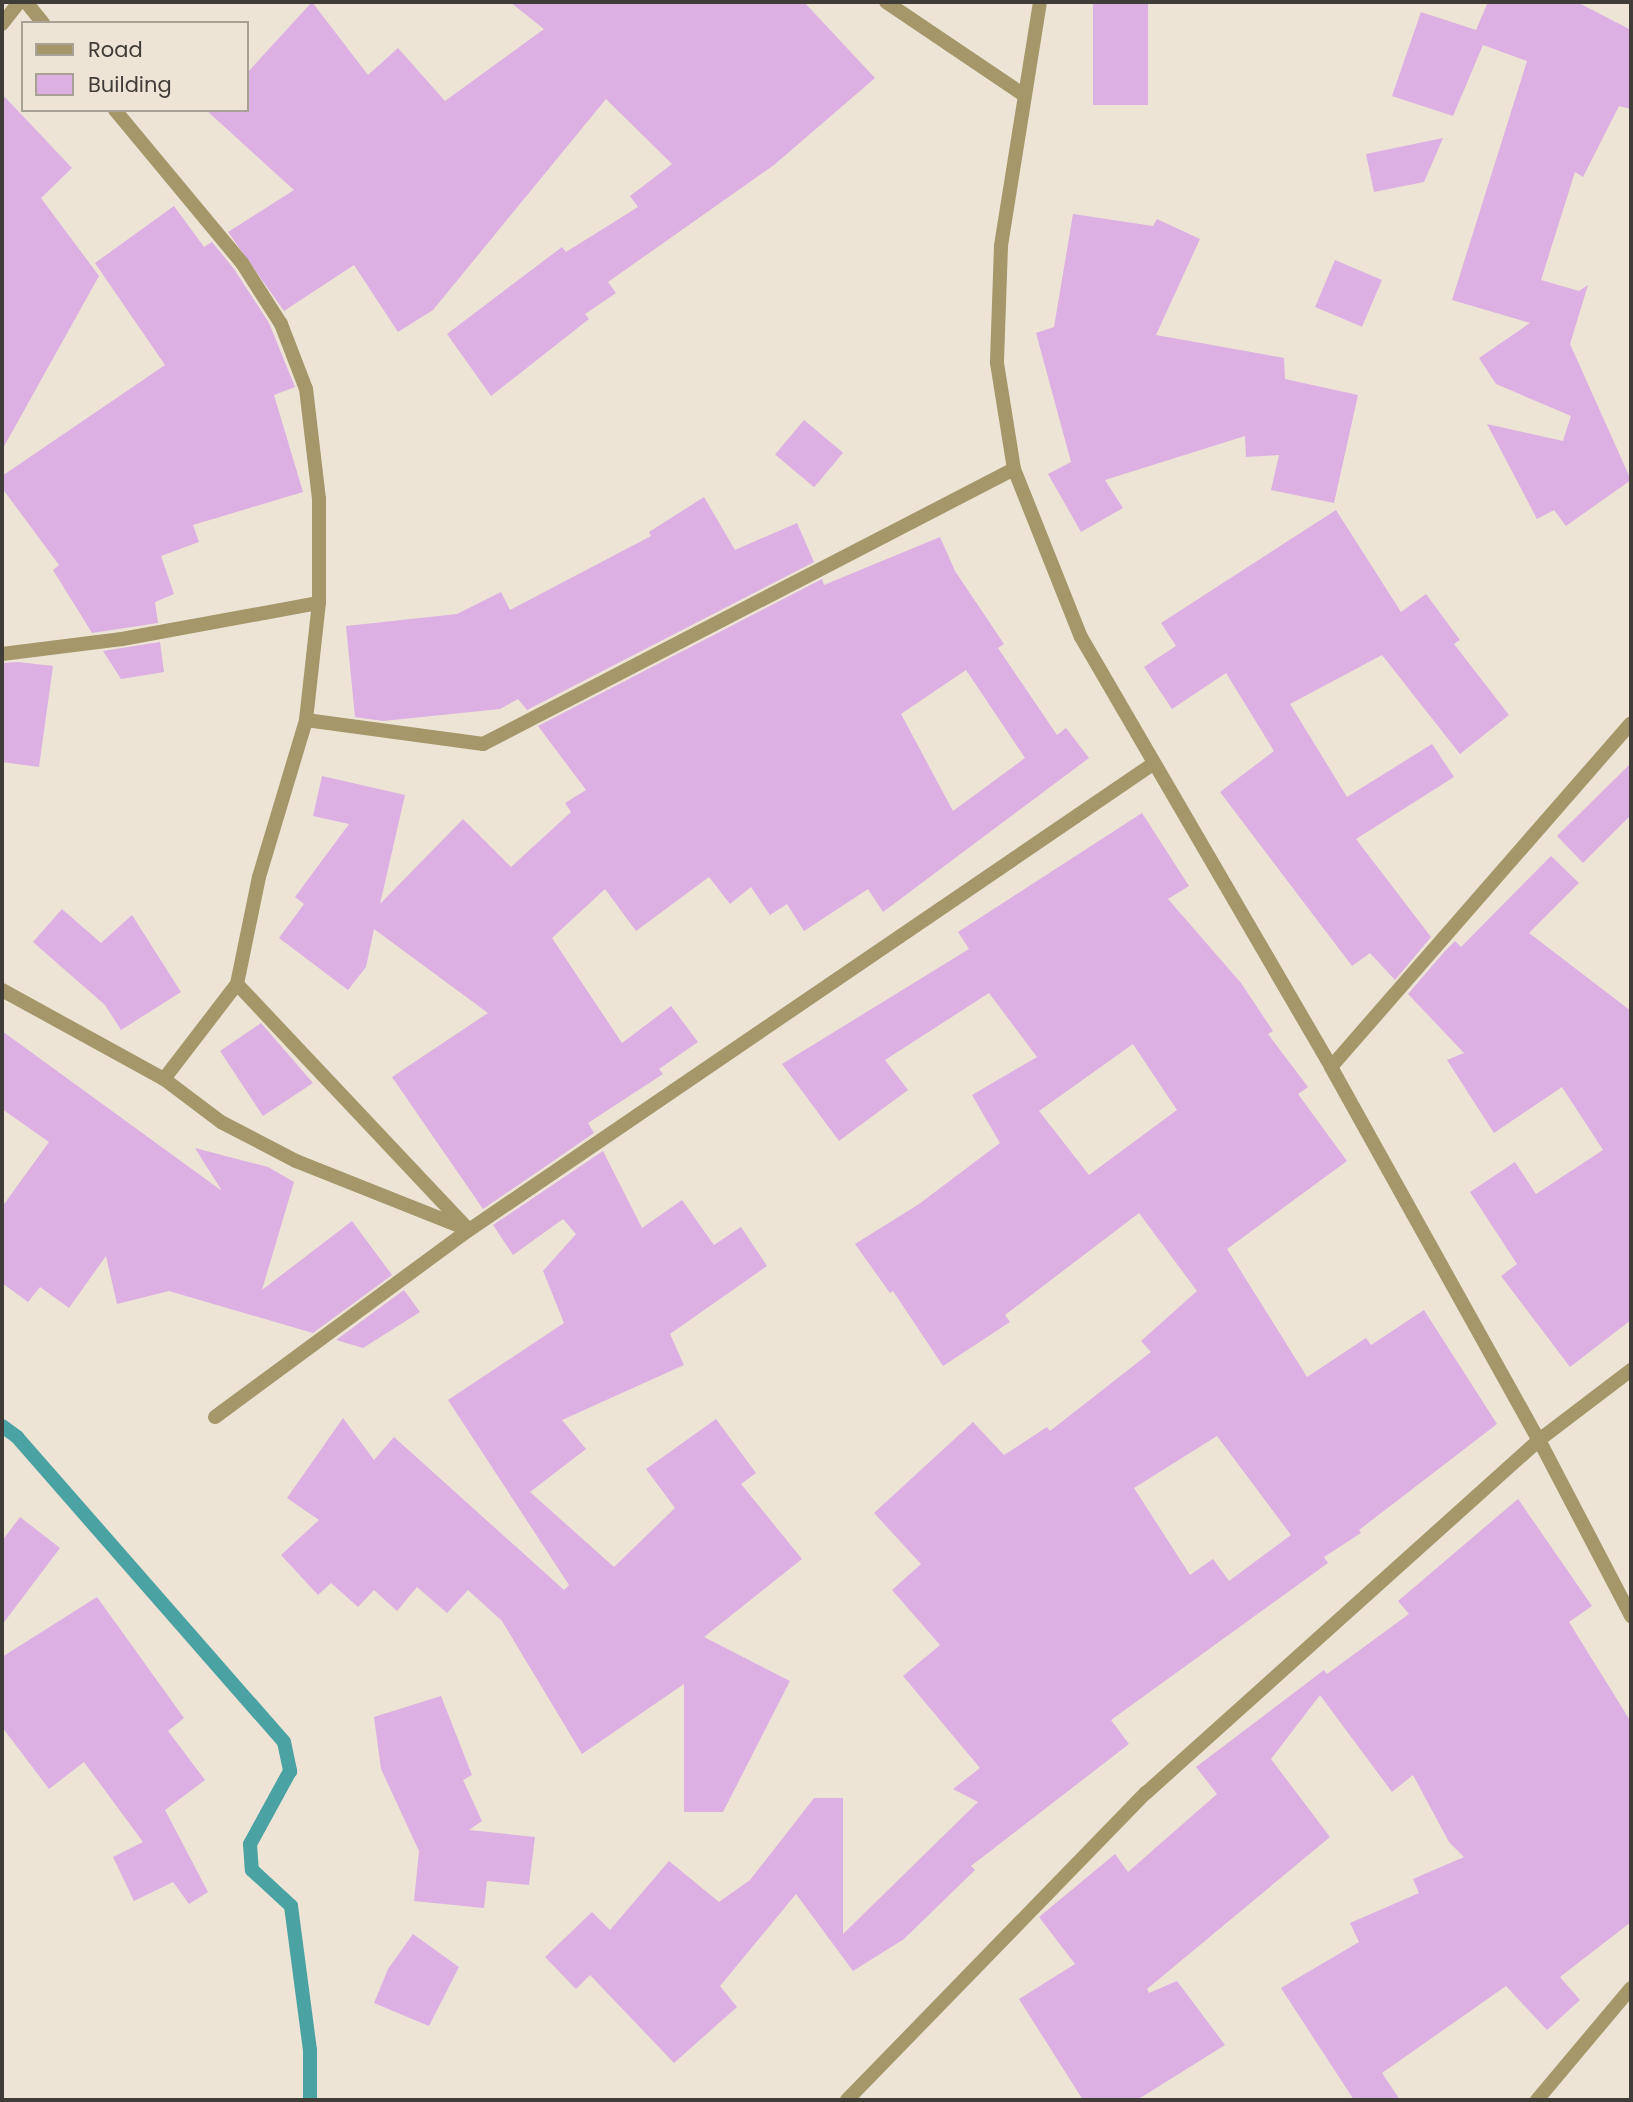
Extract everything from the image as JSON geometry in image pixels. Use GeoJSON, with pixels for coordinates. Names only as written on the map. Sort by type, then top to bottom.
{"type":"FeatureCollection","features":[{"type":"Feature","properties":{"kind":"street"},"geometry":{"type":"LineString","coordinates":[[2,24],[19,2]]}},
{"type":"Feature","properties":{"kind":"street"},"geometry":{"type":"LineString","coordinates":[[26,2],[41,21]]}},
{"type":"Feature","properties":{"kind":"street"},"geometry":{"type":"LineString","coordinates":[[886,2],[1024,95]]}},
{"type":"Feature","properties":{"kind":"street"},"geometry":{"type":"LineString","coordinates":[[1040,2],[1001,246],[997,363],[1014,469],[1081,637],[1331,1067],[1539,1440],[1631,1616]]}},
{"type":"Feature","properties":{"kind":"street"},"geometry":{"type":"LineString","coordinates":[[118,112],[242,263],[281,324],[306,389],[319,499],[318,603],[306,720],[259,877],[237,984],[164,1079]]}},
{"type":"Feature","properties":{"kind":"street"},"geometry":{"type":"LineString","coordinates":[[306,720],[483,744],[1014,469]]}},
{"type":"Feature","properties":{"kind":"street"},"geometry":{"type":"LineString","coordinates":[[2,654],[122,639],[318,603]]}},
{"type":"Feature","properties":{"kind":"street"},"geometry":{"type":"LineString","coordinates":[[1331,1067],[1631,723]]}},
{"type":"Feature","properties":{"kind":"street"},"geometry":{"type":"LineString","coordinates":[[215,1417],[469,1230],[1153,764]]}},
{"type":"Feature","properties":{"kind":"street"},"geometry":{"type":"LineString","coordinates":[[237,984],[469,1230]]}},
{"type":"Feature","properties":{"kind":"street"},"geometry":{"type":"LineString","coordinates":[[2,990],[164,1079],[221,1122],[296,1161],[469,1230]]}},
{"type":"Feature","properties":{"kind":"street"},"geometry":{"type":"LineString","coordinates":[[847,2100],[1146,1793],[1539,1440],[1631,1370]]}},
{"type":"Feature","properties":{"kind":"street"},"geometry":{"type":"LineString","coordinates":[[1537,2100],[1631,1988]]}},
{"type":"Feature","properties":{"kind":"building"},"geometry":{"type":"Polygon","coordinates":[[[312,2],[368,75],[398,48],[445,101],[544,29],[510,2],[804,2],[875,78],[774,165],[608,282],[616,293],[585,314],[589,319],[491,396],[447,334],[562,247],[566,252],[638,207],[630,196],[672,164],[606,99],[433,310],[398,332],[354,265],[284,311],[228,232],[294,190],[208,112],[248,112],[248,72],[312,2]]]}},
{"type":"Feature","properties":{"kind":"building"},"geometry":{"type":"Polygon","coordinates":[[[1093,2],[1148,2],[1148,105],[1093,105],[1093,2]]]}},
{"type":"Feature","properties":{"kind":"building"},"geometry":{"type":"Polygon","coordinates":[[[1488,2],[1577,2],[1631,30],[1631,109],[1619,106],[1583,177],[1575,172],[1541,280],[1579,291],[1588,285],[1570,344],[1631,480],[1566,526],[1554,510],[1537,519],[1487,424],[1563,441],[1571,416],[1496,384],[1479,358],[1530,323],[1452,300],[1527,61],[1483,45],[1453,116],[1392,96],[1421,12],[1476,30],[1488,2]]]}},
{"type":"Feature","properties":{"kind":"building"},"geometry":{"type":"Polygon","coordinates":[[[2,94],[72,168],[41,198],[99,276],[2,450],[2,94]]]}},
{"type":"Feature","properties":{"kind":"building"},"geometry":{"type":"Polygon","coordinates":[[[1443,138],[1424,182],[1374,192],[1366,154],[1443,138]]]}},
{"type":"Feature","properties":{"kind":"building"},"geometry":{"type":"Polygon","coordinates":[[[174,206],[204,247],[212,242],[234,269],[269,323],[295,387],[274,395],[303,492],[193,525],[199,542],[161,556],[174,594],[155,602],[158,623],[92,633],[53,570],[59,565],[2,488],[2,476],[165,365],[95,263],[174,206]]]}},
{"type":"Feature","properties":{"kind":"building"},"geometry":{"type":"Polygon","coordinates":[[[1073,214],[1153,226],[1157,219],[1200,239],[1156,335],[1284,358],[1285,379],[1358,395],[1334,503],[1271,490],[1279,455],[1246,457],[1245,436],[1105,480],[1123,508],[1081,532],[1048,474],[1071,462],[1036,333],[1054,327],[1073,214]]]}},
{"type":"Feature","properties":{"kind":"building"},"geometry":{"type":"Polygon","coordinates":[[[1335,260],[1382,280],[1362,327],[1315,307],[1335,260]]]}},
{"type":"Feature","properties":{"kind":"building"},"geometry":{"type":"Polygon","coordinates":[[[804,420],[843,453],[814,487],[775,454],[804,420]]]}},
{"type":"Feature","properties":{"kind":"building"},"geometry":{"type":"Polygon","coordinates":[[[704,497],[735,550],[797,523],[814,562],[527,710],[518,699],[500,709],[383,721],[355,717],[346,626],[457,614],[501,592],[510,610],[651,536],[649,532],[704,497]]]}},
{"type":"Feature","properties":{"kind":"building"},"geometry":{"type":"Polygon","coordinates":[[[1336,510],[1401,612],[1426,594],[1460,640],[1454,644],[1509,715],[1460,754],[1382,655],[1290,704],[1347,797],[1432,744],[1454,777],[1356,839],[1431,937],[1395,980],[1370,953],[1352,966],[1220,792],[1274,751],[1226,673],[1172,709],[1144,667],[1176,646],[1161,623],[1336,510]]]}},
{"type":"Feature","properties":{"kind":"building"},"geometry":{"type":"Polygon","coordinates":[[[940,537],[955,571],[1004,644],[998,648],[1057,735],[1066,728],[1089,758],[883,912],[868,889],[804,931],[787,904],[770,915],[751,887],[730,904],[709,877],[636,931],[605,889],[552,938],[622,1043],[671,1006],[698,1042],[659,1069],[663,1074],[588,1123],[594,1133],[483,1209],[392,1077],[488,1013],[374,929],[366,967],[348,990],[279,938],[304,904],[295,897],[349,824],[313,816],[322,776],[405,795],[380,904],[463,819],[511,867],[571,812],[565,803],[586,790],[538,726],[822,579],[824,585],[940,537]],[[966,670],[901,714],[953,811],[1025,758],[966,670]]]}},
{"type":"Feature","properties":{"kind":"building"},"geometry":{"type":"Polygon","coordinates":[[[160,642],[164,672],[121,679],[103,651],[160,642]]]}},
{"type":"Feature","properties":{"kind":"building"},"geometry":{"type":"Polygon","coordinates":[[[2,663],[53,666],[39,767],[2,762],[2,663]]]}},
{"type":"Feature","properties":{"kind":"building"},"geometry":{"type":"Polygon","coordinates":[[[1631,763],[1631,815],[1583,863],[1557,836],[1631,763]]]}},
{"type":"Feature","properties":{"kind":"building"},"geometry":{"type":"Polygon","coordinates":[[[1142,813],[1189,886],[1168,899],[1241,983],[1273,1031],[1268,1034],[1308,1087],[1298,1094],[1347,1161],[1227,1249],[1307,1377],[1366,1338],[1371,1345],[1424,1310],[1497,1424],[1359,1530],[1361,1533],[1324,1557],[1328,1563],[1111,1720],[1129,1744],[971,1866],[975,1870],[904,1939],[853,1971],[796,1894],[720,1986],[737,2007],[674,2063],[590,1975],[576,1989],[545,1957],[592,1912],[610,1930],[669,1861],[719,1902],[750,1880],[814,1798],[843,1798],[843,1934],[978,1802],[953,1789],[980,1768],[903,1676],[940,1645],[892,1590],[921,1564],[874,1513],[973,1422],[1004,1455],[1047,1427],[1050,1431],[1151,1352],[1141,1341],[1197,1291],[1139,1213],[1005,1315],[1010,1322],[943,1366],[893,1291],[890,1293],[855,1244],[919,1204],[1000,1143],[972,1095],[1037,1057],[989,993],[885,1060],[908,1090],[839,1141],[782,1064],[969,949],[958,932],[1142,813]],[[1133,1044],[1039,1111],[1089,1175],[1177,1110],[1133,1044]],[[1217,1436],[1134,1488],[1190,1575],[1213,1559],[1229,1581],[1291,1535],[1217,1436]]]}},
{"type":"Feature","properties":{"kind":"building"},"geometry":{"type":"Polygon","coordinates":[[[1551,856],[1579,883],[1529,933],[1631,1011],[1631,1320],[1570,1367],[1501,1276],[1517,1264],[1470,1192],[1515,1162],[1536,1194],[1603,1150],[1562,1087],[1494,1133],[1447,1060],[1464,1053],[1408,994],[1455,941],[1461,947],[1551,856]]]}},
{"type":"Feature","properties":{"kind":"building"},"geometry":{"type":"Polygon","coordinates":[[[62,909],[101,943],[132,915],[181,992],[121,1030],[105,1005],[33,942],[62,909]]]}},
{"type":"Feature","properties":{"kind":"building"},"geometry":{"type":"Polygon","coordinates":[[[261,1023],[313,1083],[263,1116],[220,1051],[261,1023]]]}},
{"type":"Feature","properties":{"kind":"building"},"geometry":{"type":"Polygon","coordinates":[[[2,1031],[222,1191],[195,1148],[268,1167],[294,1182],[262,1290],[352,1221],[392,1275],[313,1333],[169,1291],[117,1304],[106,1256],[69,1308],[40,1287],[28,1302],[2,1283],[2,1207],[49,1142],[2,1109],[2,1031]]]}},
{"type":"Feature","properties":{"kind":"building"},"geometry":{"type":"Polygon","coordinates":[[[603,1151],[642,1228],[682,1200],[714,1245],[741,1227],[767,1266],[670,1334],[684,1365],[562,1420],[586,1449],[530,1492],[614,1567],[675,1508],[646,1469],[716,1419],[756,1473],[741,1484],[802,1559],[704,1637],[790,1681],[723,1812],[684,1812],[684,1684],[582,1754],[502,1621],[468,1590],[447,1613],[417,1587],[397,1611],[374,1590],[358,1607],[331,1583],[318,1595],[281,1555],[319,1520],[287,1498],[343,1418],[374,1460],[394,1437],[564,1590],[569,1585],[448,1400],[564,1323],[543,1271],[576,1234],[563,1219],[513,1255],[493,1225],[603,1151]]]}},
{"type":"Feature","properties":{"kind":"building"},"geometry":{"type":"Polygon","coordinates":[[[404,1290],[420,1312],[363,1348],[336,1340],[404,1290]]]}},
{"type":"Feature","properties":{"kind":"building"},"geometry":{"type":"Polygon","coordinates":[[[1518,1499],[1592,1606],[1569,1622],[1631,1722],[1631,1922],[1560,1977],[1580,2000],[1547,2030],[1506,1986],[1382,2073],[1400,2100],[1354,2100],[1281,1988],[1359,1942],[1350,1923],[1419,1893],[1413,1879],[1464,1857],[1449,1842],[1413,1775],[1392,1792],[1320,1695],[1271,1759],[1330,1837],[1147,1989],[1149,1993],[1177,1981],[1225,2045],[1137,2100],[1083,2100],[1019,1999],[1075,1964],[1039,1917],[1115,1854],[1128,1872],[1217,1794],[1196,1767],[1324,1670],[1327,1674],[1409,1614],[1398,1601],[1518,1499]]]}},
{"type":"Feature","properties":{"kind":"building"},"geometry":{"type":"Polygon","coordinates":[[[20,1517],[60,1548],[2,1625],[2,1541],[20,1517]]]}},
{"type":"Feature","properties":{"kind":"building"},"geometry":{"type":"Polygon","coordinates":[[[97,1597],[184,1718],[168,1731],[205,1780],[165,1810],[208,1892],[189,1904],[173,1882],[134,1901],[113,1857],[143,1842],[84,1762],[49,1789],[2,1727],[2,1657],[97,1597]]]}},
{"type":"Feature","properties":{"kind":"building"},"geometry":{"type":"Polygon","coordinates":[[[441,1696],[472,1775],[463,1780],[482,1821],[469,1830],[535,1837],[529,1885],[487,1881],[484,1908],[414,1901],[419,1851],[381,1769],[374,1717],[441,1696]]]}},
{"type":"Feature","properties":{"kind":"building"},"geometry":{"type":"Polygon","coordinates":[[[413,1934],[459,1967],[429,2026],[374,2003],[388,1969],[413,1934]]]}},
{"type":"Feature","properties":{"kind":"waterway"},"geometry":{"type":"LineString","coordinates":[[2,1426],[17,1437],[284,1742],[290,1771],[250,1844],[252,1870],[291,1906],[310,2050],[310,2100]]}}]}
